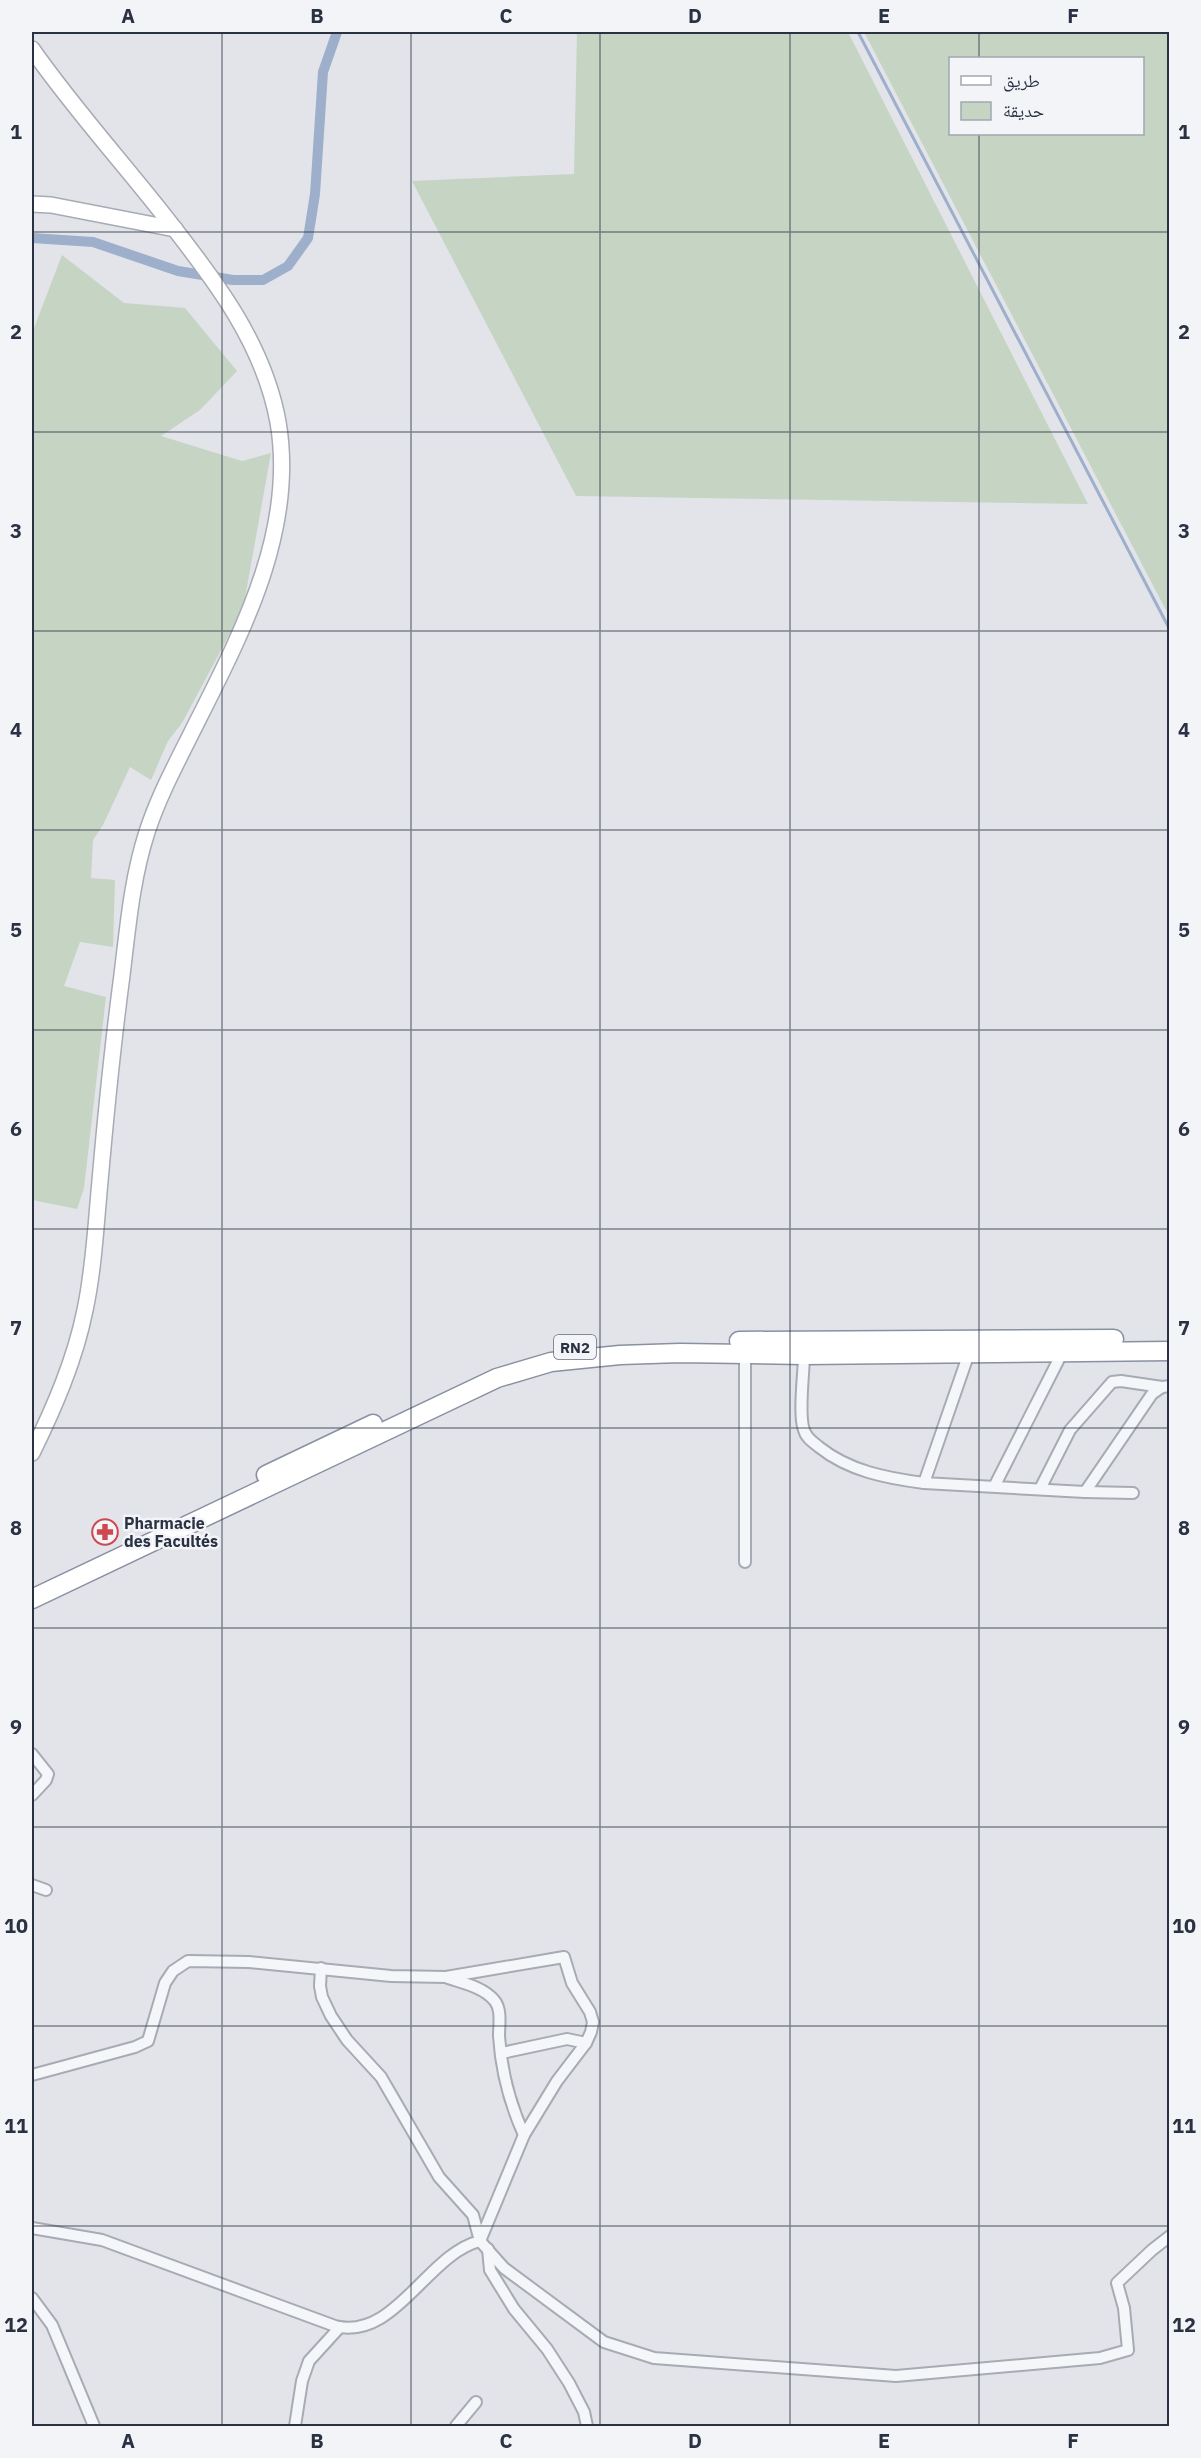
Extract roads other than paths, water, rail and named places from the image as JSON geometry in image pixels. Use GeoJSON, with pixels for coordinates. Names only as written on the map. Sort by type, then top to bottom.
{"type":"FeatureCollection","features":[{"type":"Feature","properties":{"kind":"highway","name":"RN2"},"geometry":{"type":"LineString","coordinates":[[32,1586],[493,1367],[551,1350],[616,1342],[1170,1339]]}},
{"type":"Feature","properties":{"kind":"highway","name":"RN2"},"geometry":{"type":"LineString","coordinates":[[32,1599],[497,1378],[551,1362],[579,1358],[680,1353],[804,1355],[1170,1351]]}},
{"type":"Feature","properties":{"kind":"street"},"geometry":{"type":"LineString","coordinates":[[32,49],[204,266],[247,334],[269,386],[278,422],[282,460],[281,498],[268,556],[244,624],[169,778],[147,829],[130,906],[116,1016],[86,1308],[69,1368],[32,1453]]}},
{"type":"Feature","properties":{"kind":"street"},"geometry":{"type":"LineString","coordinates":[[32,204],[51,205],[175,229]]}},
{"type":"Feature","properties":{"kind":"street"},"geometry":{"type":"LineString","coordinates":[[745,1562],[746,1353]]}},
{"type":"Feature","properties":{"kind":"street"},"geometry":{"type":"LineString","coordinates":[[924,1483],[969,1353]]}},
{"type":"Feature","properties":{"kind":"street"},"geometry":{"type":"LineString","coordinates":[[995,1485],[1062,1353]]}},
{"type":"Feature","properties":{"kind":"street"},"geometry":{"type":"LineString","coordinates":[[804,1355],[802,1424],[809,1438],[834,1459],[848,1466],[892,1479],[924,1483],[1133,1493]]}},
{"type":"Feature","properties":{"kind":"street"},"geometry":{"type":"LineString","coordinates":[[1040,1489],[1070,1430],[1112,1382],[1166,1386]]}},
{"type":"Feature","properties":{"kind":"street"},"geometry":{"type":"LineString","coordinates":[[1085,1492],[1152,1394],[1166,1386]]}},
{"type":"Feature","properties":{"kind":"street"},"geometry":{"type":"LineString","coordinates":[[32,1754],[48,1774],[46,1780],[32,1795]]}},
{"type":"Feature","properties":{"kind":"street"},"geometry":{"type":"LineString","coordinates":[[32,1885],[46,1890]]}},
{"type":"Feature","properties":{"kind":"street"},"geometry":{"type":"LineString","coordinates":[[32,2075],[135,2047],[148,2041],[165,1983],[173,1971],[184,1963],[249,1962],[391,1976],[446,1977],[564,1957],[567,1972],[590,2012],[593,2022],[591,2032],[586,2043],[557,2080],[524,2135],[484,2245]]}},
{"type":"Feature","properties":{"kind":"street"},"geometry":{"type":"LineString","coordinates":[[321,1968],[322,1997],[331,2016],[347,2040],[381,2077],[439,2177],[473,2215],[490,2270],[514,2309],[547,2349],[563,2374],[584,2412],[587,2427]]}},
{"type":"Feature","properties":{"kind":"street"},"geometry":{"type":"LineString","coordinates":[[446,1977],[475,1987],[495,2000],[498,2007],[502,2053],[510,2097],[524,2135]]}},
{"type":"Feature","properties":{"kind":"street"},"geometry":{"type":"LineString","coordinates":[[502,2053],[567,2039],[586,2043]]}},
{"type":"Feature","properties":{"kind":"street"},"geometry":{"type":"LineString","coordinates":[[32,2228],[102,2240],[340,2327],[352,2328],[383,2317],[469,2244],[484,2245],[504,2268],[604,2342],[654,2358],[896,2376],[1100,2358],[1128,2350],[1124,2308],[1117,2283],[1170,2236]]}},
{"type":"Feature","properties":{"kind":"street"},"geometry":{"type":"LineString","coordinates":[[32,2298],[52,2325],[93,2427]]}},
{"type":"Feature","properties":{"kind":"street"},"geometry":{"type":"LineString","coordinates":[[295,2427],[302,2381],[309,2361],[340,2327]]}},
{"type":"Feature","properties":{"kind":"street"},"geometry":{"type":"LineString","coordinates":[[456,2427],[476,2403]]}},
{"type":"Feature","properties":{"kind":"waterway"},"geometry":{"type":"LineString","coordinates":[[32,238],[93,242],[178,271],[233,280],[263,280],[288,266],[308,238],[315,194],[323,72],[337,32]]}},
{"type":"Feature","properties":{"kind":"waterway"},"geometry":{"type":"LineString","coordinates":[[858,32],[1170,630]]}},
{"type":"Feature","properties":{"kind":"place","name":"Pharmacie des Facultés"},"geometry":{"type":"Point","coordinates":[105,1532]}}]}
